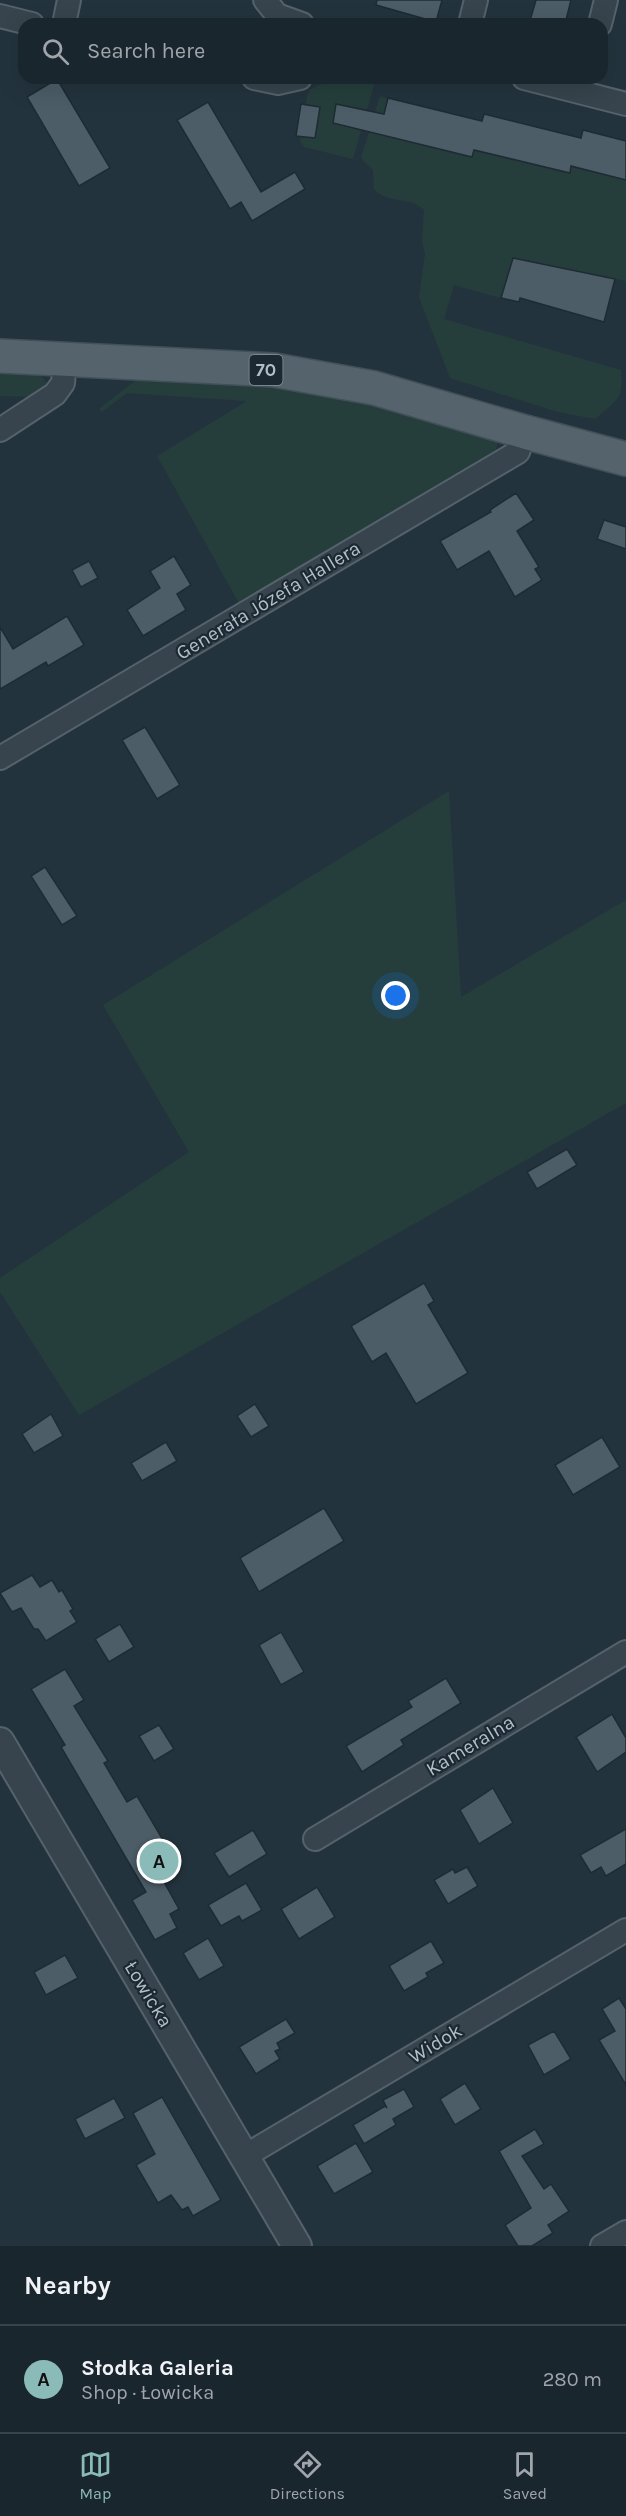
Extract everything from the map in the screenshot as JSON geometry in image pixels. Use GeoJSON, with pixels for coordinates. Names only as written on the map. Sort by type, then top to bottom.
{"type":"FeatureCollection","features":[{"type":"Feature","properties":{"kind":"main road","name":"70"},"geometry":{"type":"LineString","coordinates":[[0,356],[274,370],[374,388],[626,459]]}},
{"type":"Feature","properties":{"kind":"main road","name":"70"},"geometry":{"type":"LineString","coordinates":[[589,447],[626,446]]}},
{"type":"Feature","properties":{"kind":"street"},"geometry":{"type":"LineString","coordinates":[[65,18],[69,0]]}},
{"type":"Feature","properties":{"kind":"street"},"geometry":{"type":"LineString","coordinates":[[265,0],[276,15],[282,18]]}},
{"type":"Feature","properties":{"kind":"street"},"geometry":{"type":"LineString","coordinates":[[472,18],[476,0]]}},
{"type":"Feature","properties":{"kind":"street"},"geometry":{"type":"LineString","coordinates":[[602,18],[606,0]]}},
{"type":"Feature","properties":{"kind":"street"},"geometry":{"type":"LineString","coordinates":[[0,16],[18,20]]}},
{"type":"Feature","properties":{"kind":"street"},"geometry":{"type":"LineString","coordinates":[[585,85],[626,104]]}},
{"type":"Feature","properties":{"kind":"street"},"geometry":{"type":"LineString","coordinates":[[0,430],[55,394],[63,383],[65,359]]}},
{"type":"Feature","properties":{"kind":"street","name":"Generała Józefa Hallera"},"geometry":{"type":"LineString","coordinates":[[0,758],[518,452],[525,432]]}},
{"type":"Feature","properties":{"kind":"street","name":"Kameralna"},"geometry":{"type":"LineString","coordinates":[[315,1839],[626,1652]]}},
{"type":"Feature","properties":{"kind":"street","name":"Łowicka"},"geometry":{"type":"LineString","coordinates":[[0,1742],[297,2246]]}},
{"type":"Feature","properties":{"kind":"street","name":"Widok"},"geometry":{"type":"LineString","coordinates":[[245,2156],[626,1930]]}},
{"type":"Feature","properties":{"kind":"street"},"geometry":{"type":"LineString","coordinates":[[602,2246],[626,2232]]}},
{"type":"Feature","properties":{"kind":"green space"},"geometry":{"type":"Polygon","coordinates":[[[320,84],[374,84],[353,159],[304,147],[300,141],[310,90],[320,84]]]}},
{"type":"Feature","properties":{"kind":"green space"},"geometry":{"type":"Polygon","coordinates":[[[380,96],[388,98],[379,134],[471,157],[474,150],[569,173],[571,167],[626,180],[626,281],[513,258],[501,298],[454,285],[444,319],[621,370],[620,394],[595,419],[558,412],[450,378],[419,297],[425,254],[422,242],[424,210],[418,205],[380,194],[374,189],[373,170],[361,158],[380,96]]]}},
{"type":"Feature","properties":{"kind":"green space"},"geometry":{"type":"Polygon","coordinates":[[[0,371],[35,373],[45,380],[47,386],[37,397],[0,396],[0,371]]]}},
{"type":"Feature","properties":{"kind":"green space"},"geometry":{"type":"Polygon","coordinates":[[[140,377],[240,382],[299,389],[374,405],[498,440],[496,450],[462,473],[240,605],[157,456],[247,401],[127,393],[102,412],[99,409],[140,377]]]}},
{"type":"Feature","properties":{"kind":"green space"},"geometry":{"type":"Polygon","coordinates":[[[449,791],[461,997],[626,900],[626,1103],[79,1415],[0,1292],[0,1278],[189,1152],[103,1005],[449,791]]]}},
{"type":"Feature","properties":{"kind":"building"},"geometry":{"type":"Polygon","coordinates":[[[377,0],[442,0],[437,18],[422,18],[376,5],[377,0]]]}},
{"type":"Feature","properties":{"kind":"building"},"geometry":{"type":"Polygon","coordinates":[[[536,0],[571,0],[566,18],[531,18],[536,0]]]}},
{"type":"Feature","properties":{"kind":"building"},"geometry":{"type":"Polygon","coordinates":[[[49,84],[60,84],[110,168],[79,186],[27,97],[49,84]]]}},
{"type":"Feature","properties":{"kind":"building"},"geometry":{"type":"Polygon","coordinates":[[[388,98],[482,121],[484,114],[581,138],[583,130],[626,141],[626,180],[571,166],[570,173],[474,150],[472,157],[333,123],[336,104],[384,114],[388,98]]]}},
{"type":"Feature","properties":{"kind":"building"},"geometry":{"type":"Polygon","coordinates":[[[208,102],[261,192],[295,172],[305,189],[252,221],[241,202],[230,209],[177,120],[208,102]]]}},
{"type":"Feature","properties":{"kind":"building"},"geometry":{"type":"Polygon","coordinates":[[[301,104],[320,107],[315,138],[296,136],[301,104]]]}},
{"type":"Feature","properties":{"kind":"building"},"geometry":{"type":"Polygon","coordinates":[[[513,258],[615,279],[604,322],[520,298],[519,302],[501,298],[513,258]]]}},
{"type":"Feature","properties":{"kind":"building"},"geometry":{"type":"Polygon","coordinates":[[[516,493],[534,520],[517,531],[539,567],[535,569],[542,580],[515,597],[489,551],[457,570],[440,541],[491,512],[490,510],[516,493]]]}},
{"type":"Feature","properties":{"kind":"building"},"geometry":{"type":"Polygon","coordinates":[[[604,520],[626,527],[626,549],[597,539],[604,520]]]}},
{"type":"Feature","properties":{"kind":"building"},"geometry":{"type":"Polygon","coordinates":[[[174,556],[191,585],[177,594],[186,610],[143,636],[127,610],[160,588],[150,571],[174,556]]]}},
{"type":"Feature","properties":{"kind":"building"},"geometry":{"type":"Polygon","coordinates":[[[89,561],[98,578],[81,587],[72,570],[89,561]]]}},
{"type":"Feature","properties":{"kind":"building"},"geometry":{"type":"Polygon","coordinates":[[[67,616],[84,645],[48,666],[46,662],[0,689],[0,627],[13,649],[67,616]]]}},
{"type":"Feature","properties":{"kind":"building"},"geometry":{"type":"Polygon","coordinates":[[[145,727],[180,785],[157,799],[122,740],[145,727]]]}},
{"type":"Feature","properties":{"kind":"building"},"geometry":{"type":"Polygon","coordinates":[[[45,867],[77,916],[62,925],[31,876],[45,867]]]}},
{"type":"Feature","properties":{"kind":"building"},"geometry":{"type":"Polygon","coordinates":[[[567,1149],[577,1165],[537,1189],[527,1172],[567,1149]]]}},
{"type":"Feature","properties":{"kind":"building"},"geometry":{"type":"Polygon","coordinates":[[[424,1283],[434,1301],[428,1305],[468,1373],[416,1404],[386,1353],[372,1362],[351,1326],[424,1283]]]}},
{"type":"Feature","properties":{"kind":"building"},"geometry":{"type":"Polygon","coordinates":[[[255,1404],[269,1426],[251,1437],[237,1416],[255,1404]]]}},
{"type":"Feature","properties":{"kind":"building"},"geometry":{"type":"Polygon","coordinates":[[[51,1414],[63,1436],[34,1453],[22,1434],[51,1414]]]}},
{"type":"Feature","properties":{"kind":"building"},"geometry":{"type":"Polygon","coordinates":[[[602,1437],[620,1467],[573,1495],[555,1465],[602,1437]]]}},
{"type":"Feature","properties":{"kind":"building"},"geometry":{"type":"Polygon","coordinates":[[[166,1442],[177,1461],[142,1481],[131,1463],[166,1442]]]}},
{"type":"Feature","properties":{"kind":"building"},"geometry":{"type":"Polygon","coordinates":[[[324,1508],[344,1541],[259,1592],[240,1558],[324,1508]]]}},
{"type":"Feature","properties":{"kind":"building"},"geometry":{"type":"Polygon","coordinates":[[[32,1575],[40,1587],[52,1580],[59,1592],[62,1590],[73,1609],[70,1611],[77,1622],[46,1641],[38,1629],[34,1629],[21,1608],[12,1612],[0,1593],[32,1575]]]}},
{"type":"Feature","properties":{"kind":"building"},"geometry":{"type":"Polygon","coordinates":[[[120,1624],[134,1647],[109,1662],[95,1639],[120,1624]]]}},
{"type":"Feature","properties":{"kind":"building"},"geometry":{"type":"Polygon","coordinates":[[[281,1632],[304,1672],[281,1685],[259,1645],[281,1632]]]}},
{"type":"Feature","properties":{"kind":"building"},"geometry":{"type":"Polygon","coordinates":[[[65,1669],[84,1700],[74,1706],[108,1761],[104,1763],[127,1802],[137,1796],[176,1862],[159,1873],[179,1909],[170,1914],[177,1928],[155,1940],[132,1900],[146,1892],[61,1747],[65,1745],[31,1689],[65,1669]]]}},
{"type":"Feature","properties":{"kind":"building"},"geometry":{"type":"Polygon","coordinates":[[[446,1678],[461,1703],[401,1740],[404,1745],[362,1772],[346,1746],[412,1707],[408,1701],[446,1678]]]}},
{"type":"Feature","properties":{"kind":"building"},"geometry":{"type":"Polygon","coordinates":[[[612,1714],[626,1738],[626,1752],[597,1772],[576,1737],[612,1714]]]}},
{"type":"Feature","properties":{"kind":"building"},"geometry":{"type":"Polygon","coordinates":[[[159,1725],[174,1749],[154,1761],[139,1736],[159,1725]]]}},
{"type":"Feature","properties":{"kind":"building"},"geometry":{"type":"Polygon","coordinates":[[[493,1788],[513,1823],[479,1844],[460,1810],[493,1788]]]}},
{"type":"Feature","properties":{"kind":"building"},"geometry":{"type":"Polygon","coordinates":[[[626,1829],[626,1864],[606,1876],[601,1867],[591,1873],[580,1855],[626,1829]]]}},
{"type":"Feature","properties":{"kind":"building"},"geometry":{"type":"Polygon","coordinates":[[[253,1830],[267,1854],[229,1877],[214,1853],[253,1830]]]}},
{"type":"Feature","properties":{"kind":"building"},"geometry":{"type":"Polygon","coordinates":[[[467,1867],[478,1886],[448,1904],[434,1880],[453,1869],[455,1873],[467,1867]]]}},
{"type":"Feature","properties":{"kind":"building"},"geometry":{"type":"Polygon","coordinates":[[[246,1883],[262,1910],[242,1921],[239,1916],[221,1926],[208,1905],[246,1883]]]}},
{"type":"Feature","properties":{"kind":"building"},"geometry":{"type":"Polygon","coordinates":[[[317,1887],[335,1917],[299,1939],[281,1909],[317,1887]]]}},
{"type":"Feature","properties":{"kind":"building"},"geometry":{"type":"Polygon","coordinates":[[[208,1938],[224,1966],[199,1980],[183,1953],[208,1938]]]}},
{"type":"Feature","properties":{"kind":"building"},"geometry":{"type":"Polygon","coordinates":[[[431,1941],[444,1963],[426,1973],[428,1977],[404,1991],[389,1966],[431,1941]]]}},
{"type":"Feature","properties":{"kind":"building"},"geometry":{"type":"Polygon","coordinates":[[[65,1955],[78,1978],[46,1995],[34,1972],[65,1955]]]}},
{"type":"Feature","properties":{"kind":"building"},"geometry":{"type":"Polygon","coordinates":[[[619,1998],[626,2009],[626,2085],[599,2040],[615,2031],[602,2009],[619,1998]]]}},
{"type":"Feature","properties":{"kind":"building"},"geometry":{"type":"Polygon","coordinates":[[[286,2019],[295,2033],[277,2043],[280,2049],[275,2051],[280,2059],[256,2074],[239,2047],[286,2019]]]}},
{"type":"Feature","properties":{"kind":"building"},"geometry":{"type":"Polygon","coordinates":[[[554,2031],[571,2059],[544,2075],[528,2045],[554,2031]]]}},
{"type":"Feature","properties":{"kind":"building"},"geometry":{"type":"Polygon","coordinates":[[[465,2083],[481,2109],[455,2125],[440,2099],[465,2083]]]}},
{"type":"Feature","properties":{"kind":"building"},"geometry":{"type":"Polygon","coordinates":[[[404,2089],[414,2107],[393,2119],[396,2125],[364,2144],[353,2125],[385,2106],[387,2108],[383,2100],[404,2089]]]}},
{"type":"Feature","properties":{"kind":"building"},"geometry":{"type":"Polygon","coordinates":[[[162,2097],[221,2200],[193,2216],[188,2207],[182,2210],[171,2195],[158,2203],[136,2165],[155,2154],[133,2113],[162,2097]]]}},
{"type":"Feature","properties":{"kind":"building"},"geometry":{"type":"Polygon","coordinates":[[[114,2098],[125,2118],[85,2139],[75,2119],[114,2098]]]}},
{"type":"Feature","properties":{"kind":"building"},"geometry":{"type":"Polygon","coordinates":[[[535,2129],[544,2144],[522,2156],[544,2189],[551,2184],[569,2211],[548,2225],[553,2233],[532,2246],[518,2246],[505,2225],[531,2208],[499,2151],[535,2129]]]}},
{"type":"Feature","properties":{"kind":"building"},"geometry":{"type":"Polygon","coordinates":[[[356,2143],[373,2172],[334,2194],[317,2166],[356,2143]]]}},
{"type":"Feature","properties":{"kind":"place","name":"Słodka Galeria"},"geometry":{"type":"Point","coordinates":[159,1861]}}]}
